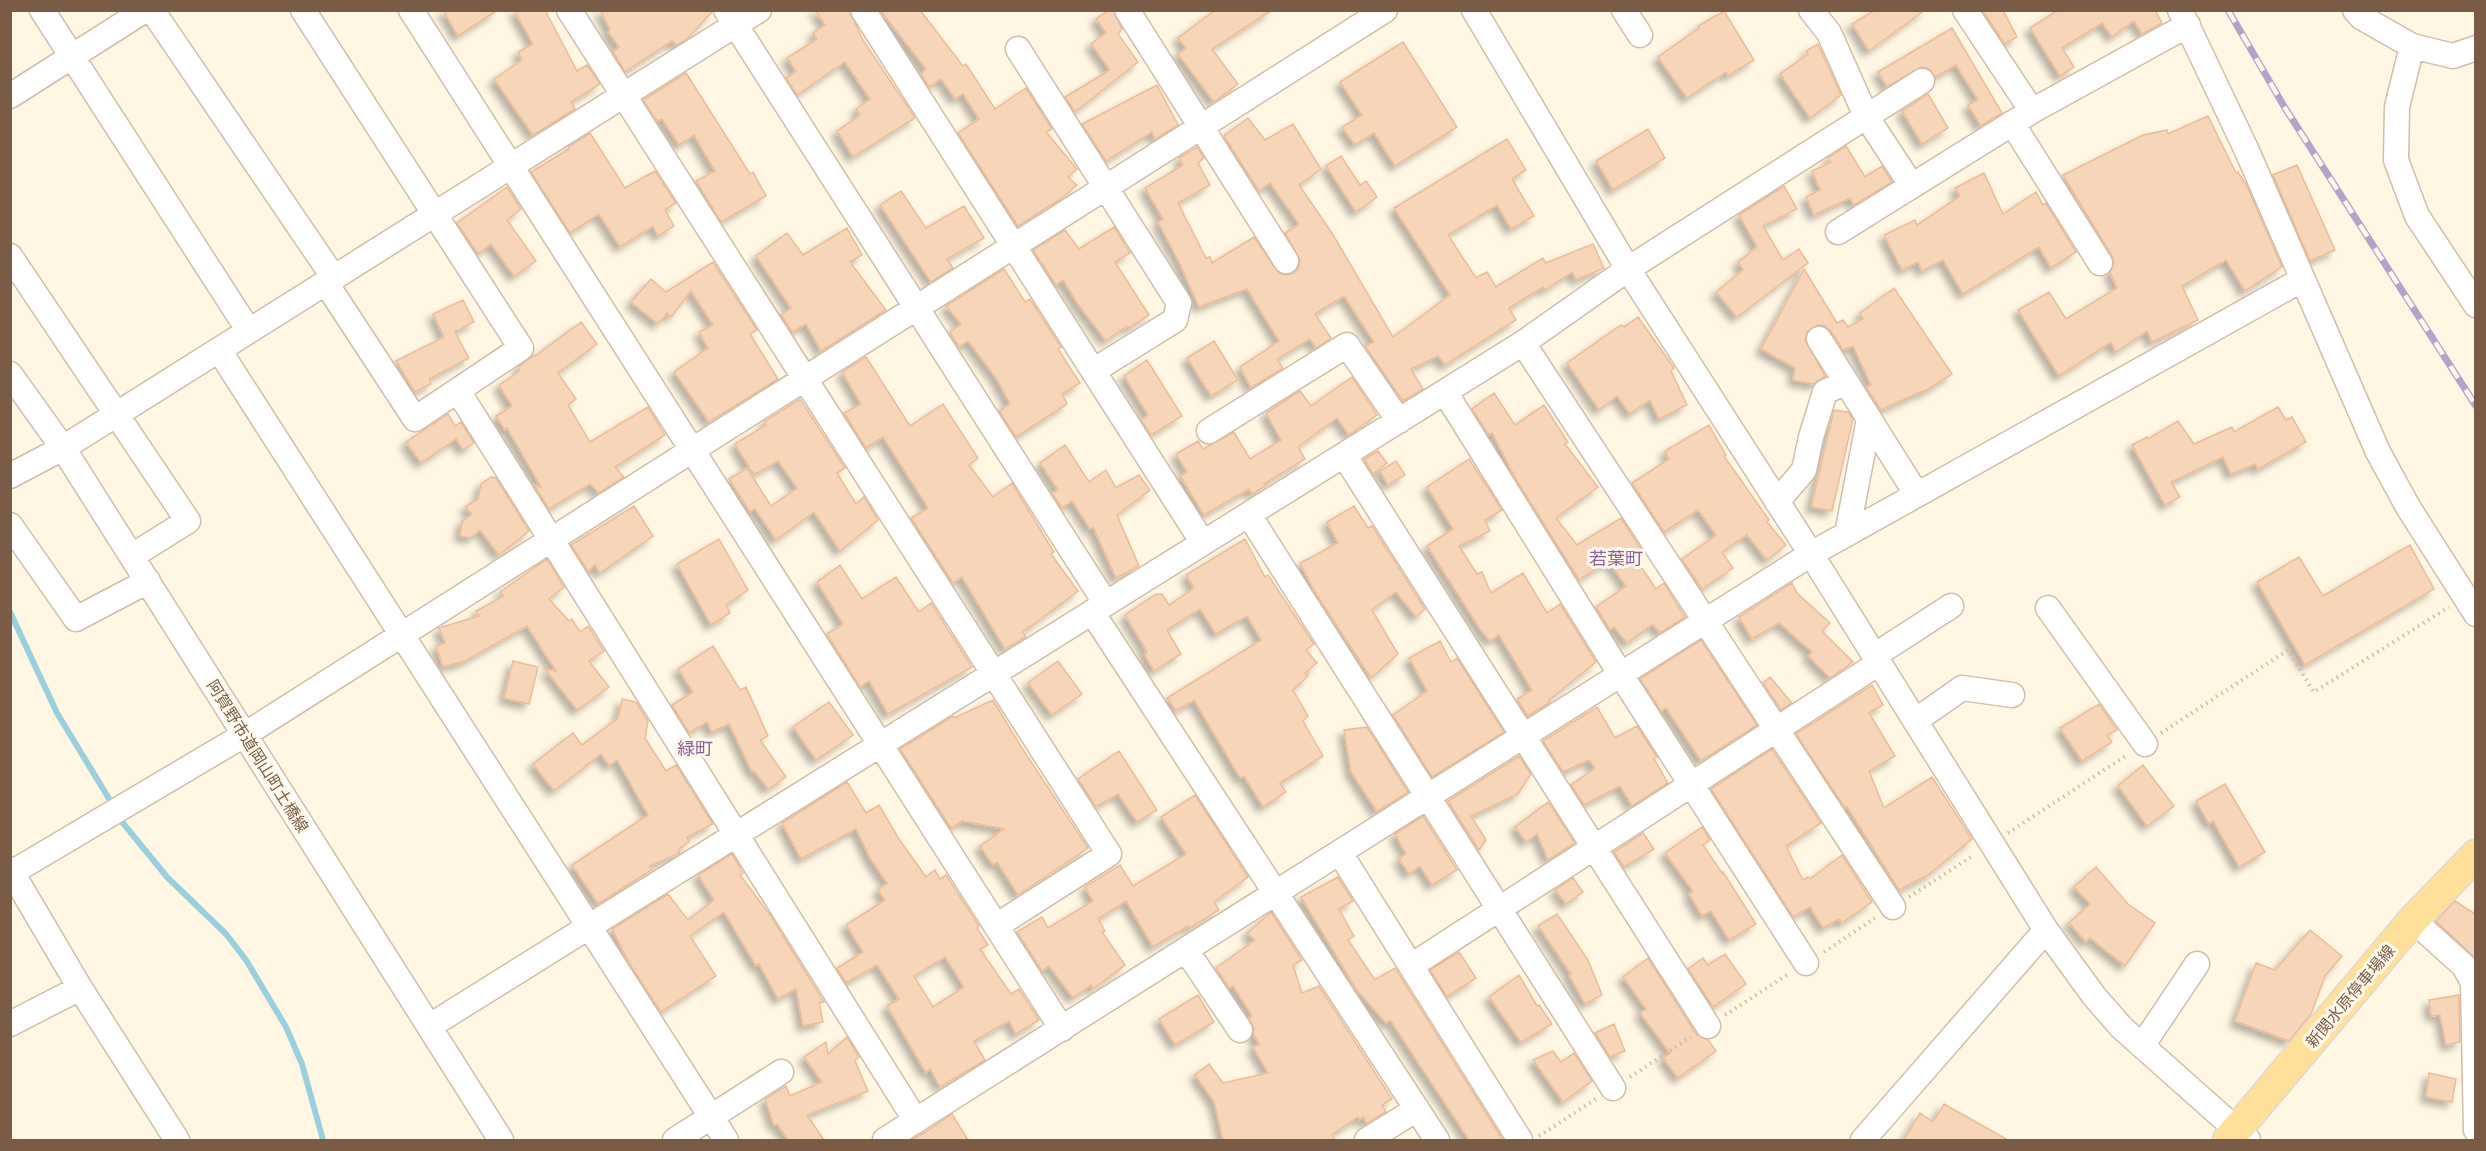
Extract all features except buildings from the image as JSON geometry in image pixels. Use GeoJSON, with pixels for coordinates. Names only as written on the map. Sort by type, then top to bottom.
{"type":"FeatureCollection","features":[{"type":"Feature","properties":{"kind":"main road","name":"新関水原停車場線"},"geometry":{"type":"LineString","coordinates":[[2238,1137],[2413,920],[2475,855]]}},
{"type":"Feature","properties":{"kind":"street"},"geometry":{"type":"LineString","coordinates":[[42,10],[249,331]]}},
{"type":"Feature","properties":{"kind":"street"},"geometry":{"type":"LineString","coordinates":[[10,96],[146,10]]}},
{"type":"Feature","properties":{"kind":"street"},"geometry":{"type":"LineString","coordinates":[[152,10],[330,280],[415,419],[521,348],[303,10]]}},
{"type":"Feature","properties":{"kind":"street"},"geometry":{"type":"LineString","coordinates":[[411,10],[1062,1029]]}},
{"type":"Feature","properties":{"kind":"street"},"geometry":{"type":"LineString","coordinates":[[569,10],[1108,854],[996,926]]}},
{"type":"Feature","properties":{"kind":"street"},"geometry":{"type":"LineString","coordinates":[[10,476],[63,448],[623,96],[731,18],[759,10]]}},
{"type":"Feature","properties":{"kind":"street"},"geometry":{"type":"LineString","coordinates":[[863,10],[1203,543]]}},
{"type":"Feature","properties":{"kind":"street"},"geometry":{"type":"LineString","coordinates":[[1127,10],[1286,261]]}},
{"type":"Feature","properties":{"kind":"street"},"geometry":{"type":"LineString","coordinates":[[177,1140],[80,988],[12,870],[244,735],[1385,10]]}},
{"type":"Feature","properties":{"kind":"street"},"geometry":{"type":"LineString","coordinates":[[1474,10],[1628,269],[1811,554],[2046,930],[2094,996],[2121,1027],[2238,1137]]}},
{"type":"Feature","properties":{"kind":"street"},"geometry":{"type":"LineString","coordinates":[[1624,10],[1640,35]]}},
{"type":"Feature","properties":{"kind":"street"},"geometry":{"type":"LineString","coordinates":[[1811,10],[1829,33],[1866,116],[1912,186]]}},
{"type":"Feature","properties":{"kind":"street"},"geometry":{"type":"LineString","coordinates":[[1965,10],[2100,263]]}},
{"type":"Feature","properties":{"kind":"street"},"geometry":{"type":"LineString","coordinates":[[2355,10],[2361,17],[2412,46],[2454,56],[2475,48]]}},
{"type":"Feature","properties":{"kind":"street"},"geometry":{"type":"LineString","coordinates":[[731,18],[916,308],[1276,893],[1437,1140]]}},
{"type":"Feature","properties":{"kind":"street"},"geometry":{"type":"LineString","coordinates":[[1838,232],[2184,18],[2247,151],[2378,453],[2408,507],[2475,614]]}},
{"type":"Feature","properties":{"kind":"street"},"geometry":{"type":"LineString","coordinates":[[2412,46],[2397,107],[2396,160],[2417,216],[2475,305]]}},
{"type":"Feature","properties":{"kind":"street"},"geometry":{"type":"LineString","coordinates":[[1018,49],[1179,303],[1175,320],[1094,371]]}},
{"type":"Feature","properties":{"kind":"street"},"geometry":{"type":"LineString","coordinates":[[429,1026],[1523,344],[1628,269],[1922,81]]}},
{"type":"Feature","properties":{"kind":"street"},"geometry":{"type":"LineString","coordinates":[[10,256],[188,521],[132,556]]}},
{"type":"Feature","properties":{"kind":"street"},"geometry":{"type":"LineString","coordinates":[[885,1140],[1811,554],[2303,279]]}},
{"type":"Feature","properties":{"kind":"street"},"geometry":{"type":"LineString","coordinates":[[1818,339],[1917,495]]}},
{"type":"Feature","properties":{"kind":"street"},"geometry":{"type":"LineString","coordinates":[[1523,344],[1893,907]]}},
{"type":"Feature","properties":{"kind":"street"},"geometry":{"type":"LineString","coordinates":[[1209,431],[1347,345],[1399,421]]}},
{"type":"Feature","properties":{"kind":"street"},"geometry":{"type":"LineString","coordinates":[[219,350],[726,1140]]}},
{"type":"Feature","properties":{"kind":"street","name":"阿賀野市道岡山町土橋線"},"geometry":{"type":"LineString","coordinates":[[10,374],[63,448],[501,1140]]}},
{"type":"Feature","properties":{"kind":"street"},"geometry":{"type":"LineString","coordinates":[[1777,502],[1804,470],[1811,437],[1825,392],[1846,382]]}},
{"type":"Feature","properties":{"kind":"street"},"geometry":{"type":"LineString","coordinates":[[458,391],[916,1121]]}},
{"type":"Feature","properties":{"kind":"street"},"geometry":{"type":"LineString","coordinates":[[1445,392],[1621,675],[1806,963]]}},
{"type":"Feature","properties":{"kind":"street"},"geometry":{"type":"LineString","coordinates":[[1847,534],[1869,419]]}},
{"type":"Feature","properties":{"kind":"street"},"geometry":{"type":"LineString","coordinates":[[1344,455],[1708,1026]]}},
{"type":"Feature","properties":{"kind":"street"},"geometry":{"type":"LineString","coordinates":[[1249,515],[1613,1088]]}},
{"type":"Feature","properties":{"kind":"street"},"geometry":{"type":"LineString","coordinates":[[10,525],[76,620],[148,582]]}},
{"type":"Feature","properties":{"kind":"street"},"geometry":{"type":"LineString","coordinates":[[1411,966],[1776,730],[1951,606]]}},
{"type":"Feature","properties":{"kind":"street"},"geometry":{"type":"LineString","coordinates":[[2048,608],[2145,744]]}},
{"type":"Feature","properties":{"kind":"street"},"geometry":{"type":"LineString","coordinates":[[1915,721],[1962,688],[2012,695]]}},
{"type":"Feature","properties":{"kind":"street"},"geometry":{"type":"LineString","coordinates":[[1340,853],[1520,1140]]}},
{"type":"Feature","properties":{"kind":"street"},"geometry":{"type":"LineString","coordinates":[[2413,920],[2464,966],[2473,983],[2475,1131]]}},
{"type":"Feature","properties":{"kind":"street"},"geometry":{"type":"LineString","coordinates":[[1863,1140],[2046,930]]}},
{"type":"Feature","properties":{"kind":"street"},"geometry":{"type":"LineString","coordinates":[[1186,950],[1240,1030]]}},
{"type":"Feature","properties":{"kind":"street"},"geometry":{"type":"LineString","coordinates":[[2142,1046],[2197,964]]}},
{"type":"Feature","properties":{"kind":"street"},"geometry":{"type":"LineString","coordinates":[[10,1024],[80,988]]}},
{"type":"Feature","properties":{"kind":"street"},"geometry":{"type":"LineString","coordinates":[[675,1140],[781,1072]]}},
{"type":"Feature","properties":{"kind":"street"},"geometry":{"type":"LineString","coordinates":[[1367,1140],[1417,1109]]}},
{"type":"Feature","properties":{"kind":"waterway"},"geometry":{"type":"LineString","coordinates":[[10,612],[57,713],[114,807]]}},
{"type":"Feature","properties":{"kind":"waterway"},"geometry":{"type":"LineString","coordinates":[[118,817],[167,877],[226,934],[246,960],[286,1027],[302,1064],[323,1140]]}},
{"type":"Feature","properties":{"kind":"railway"},"geometry":{"type":"LineString","coordinates":[[2228,10],[2285,108],[2476,406]]}},
{"type":"Feature","properties":{"kind":"district","name":"若葉町"},"geometry":{"type":"Point","coordinates":[1616,559]}},
{"type":"Feature","properties":{"kind":"district","name":"緑町"},"geometry":{"type":"Point","coordinates":[695,749]}}]}
